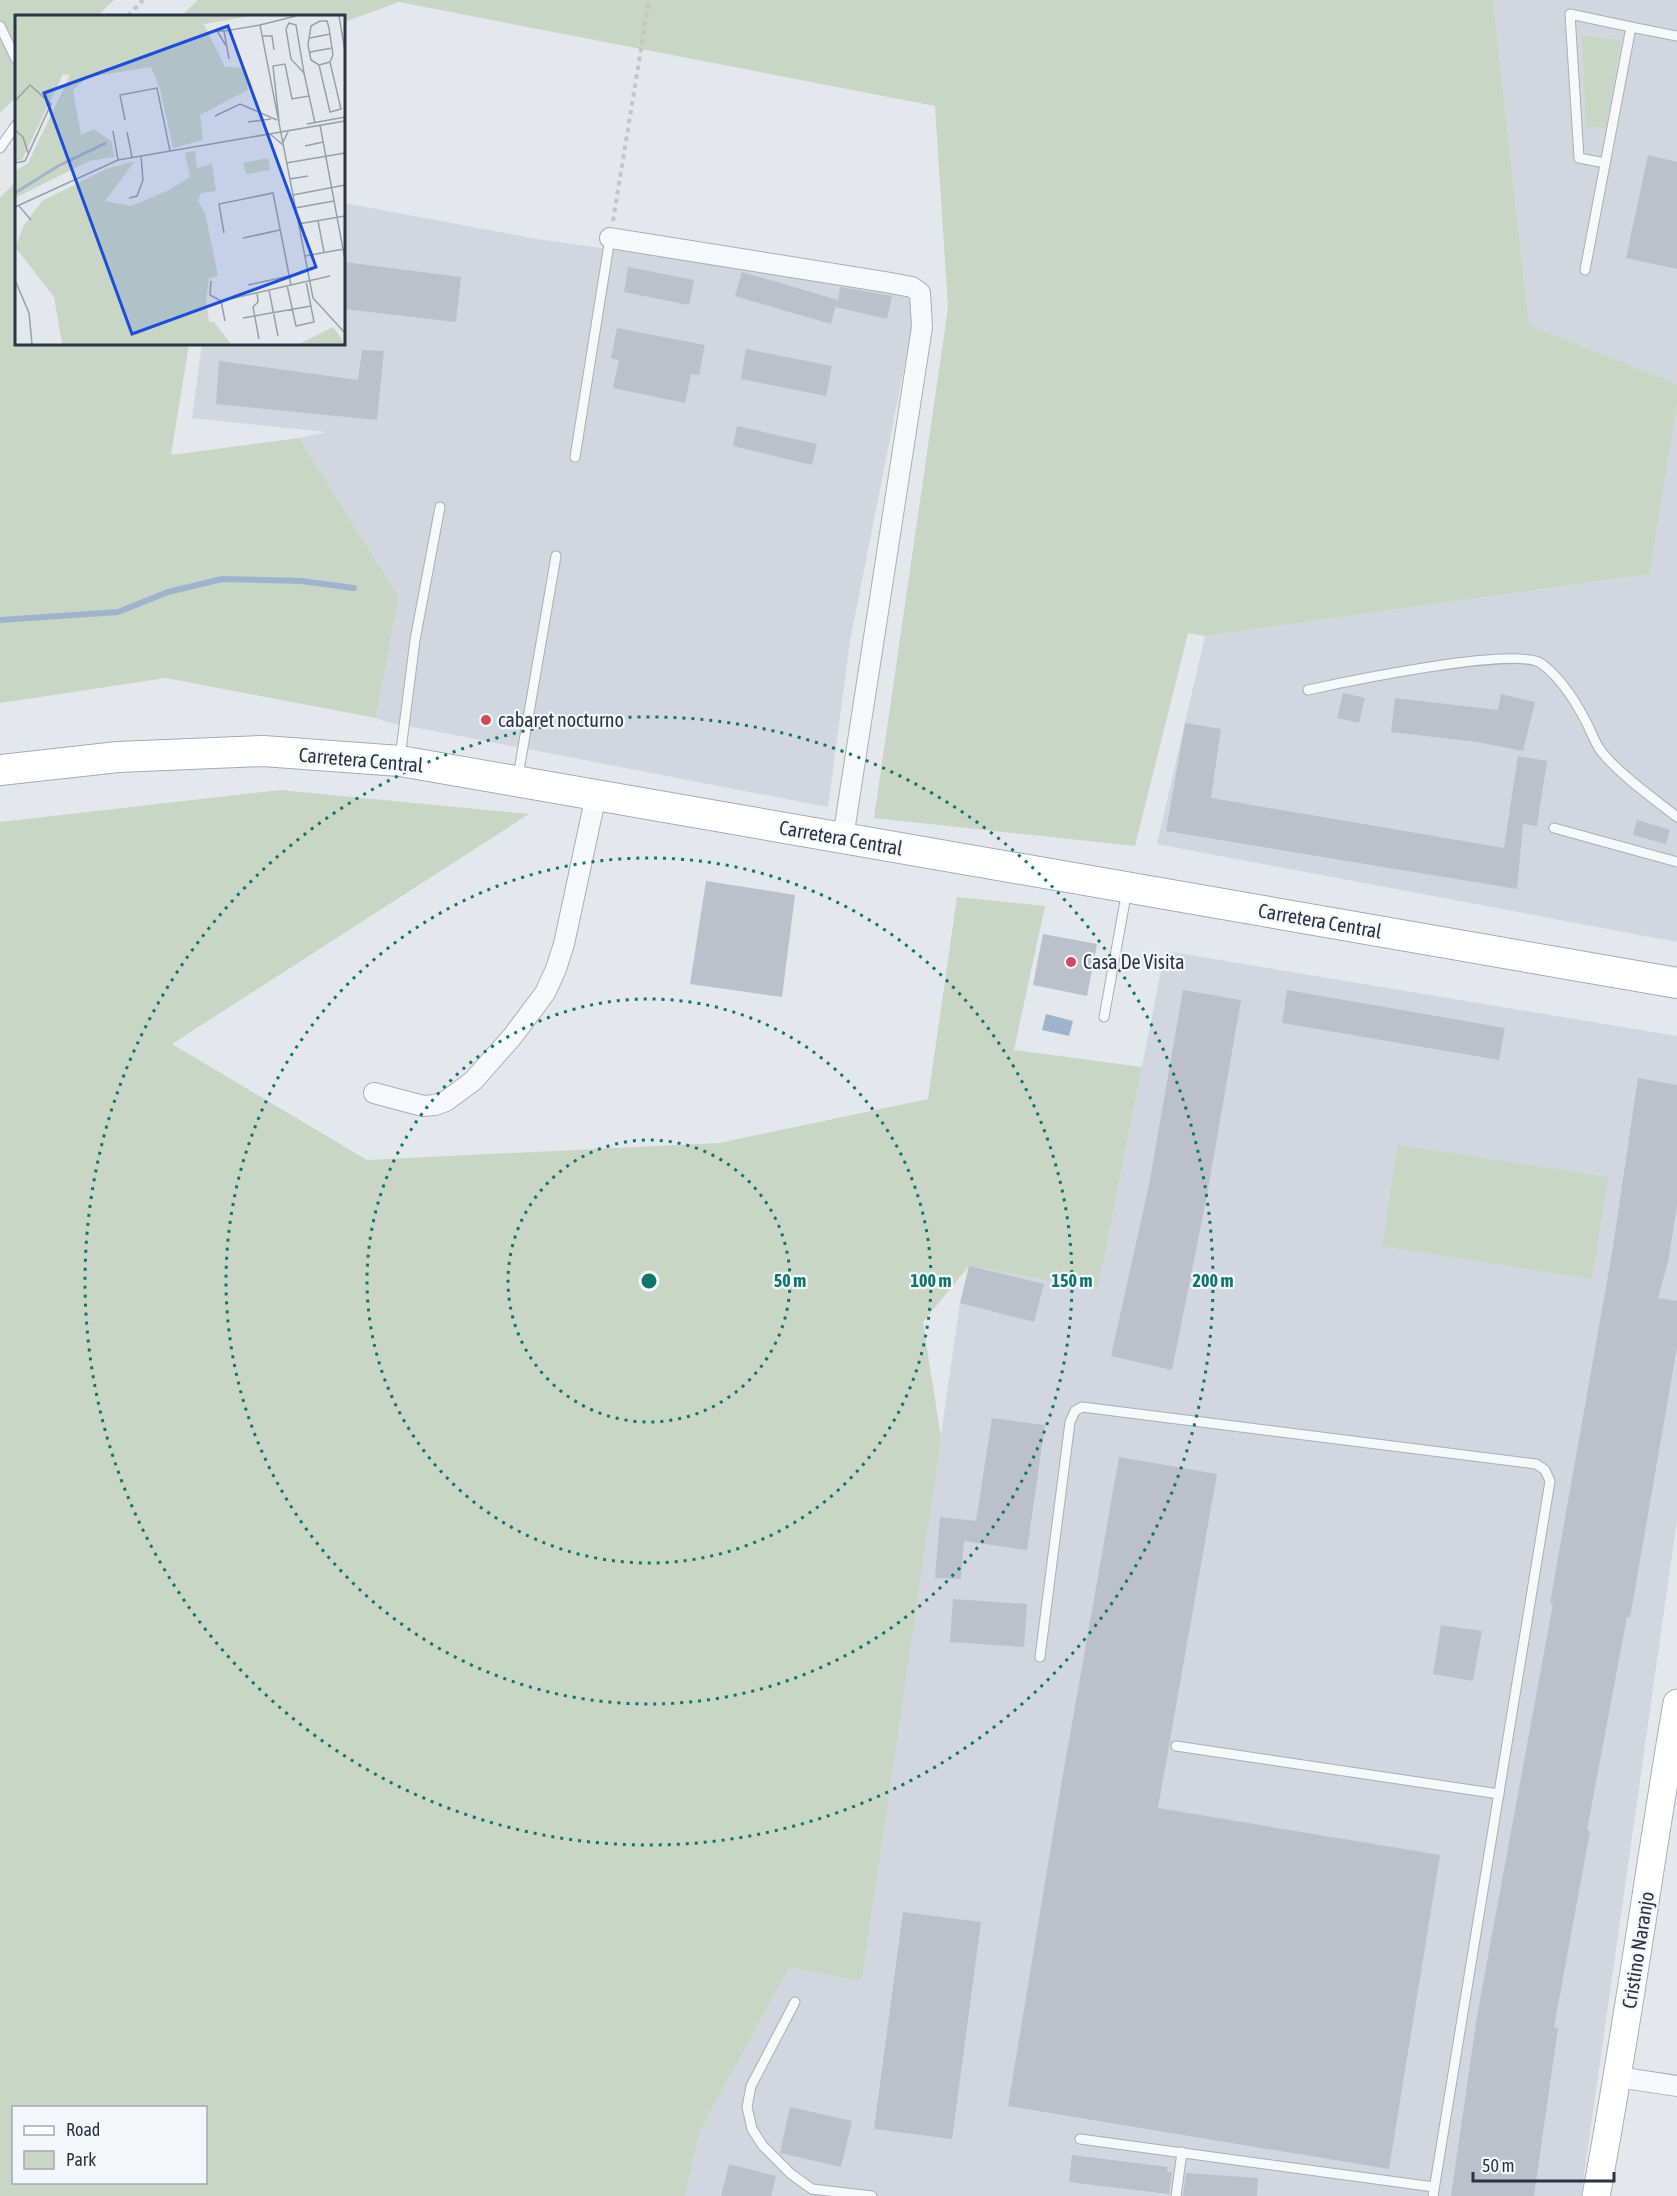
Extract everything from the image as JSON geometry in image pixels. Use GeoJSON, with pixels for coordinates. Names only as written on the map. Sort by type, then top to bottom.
{"type":"FeatureCollection","features":[{"type":"Feature","properties":{"kind":"main road","name":"Carretera Central"},"geometry":{"type":"LineString","coordinates":[[0,770],[118,756],[263,751],[400,761],[1677,983]]}},
{"type":"Feature","properties":{"kind":"street"},"geometry":{"type":"LineString","coordinates":[[610,238],[885,282],[912,287],[920,293],[922,327],[843,838]]}},
{"type":"Feature","properties":{"kind":"street"},"geometry":{"type":"LineString","coordinates":[[374,1093],[423,1106],[446,1101],[473,1081],[545,993],[564,944],[596,795]]}},
{"type":"Feature","properties":{"kind":"street","name":"Cristino Naranjo"},"geometry":{"type":"LineString","coordinates":[[1596,2196],[1669,1799],[1677,1703]]}},
{"type":"Feature","properties":{"kind":"street"},"geometry":{"type":"LineString","coordinates":[[1618,2077],[1677,2086]]}},
{"type":"Feature","properties":{"kind":"lane"},"geometry":{"type":"LineString","coordinates":[[1605,164],[1579,158],[1570,14],[1677,36]]}},
{"type":"Feature","properties":{"kind":"lane"},"geometry":{"type":"LineString","coordinates":[[0,26],[15,57]]}},
{"type":"Feature","properties":{"kind":"lane"},"geometry":{"type":"LineString","coordinates":[[1584,270],[1630,27]]}},
{"type":"Feature","properties":{"kind":"lane"},"geometry":{"type":"LineString","coordinates":[[0,148],[15,126]]}},
{"type":"Feature","properties":{"kind":"lane"},"geometry":{"type":"LineString","coordinates":[[575,457],[610,238]]}},
{"type":"Feature","properties":{"kind":"lane"},"geometry":{"type":"LineString","coordinates":[[400,761],[416,640],[440,507]]}},
{"type":"Feature","properties":{"kind":"lane"},"geometry":{"type":"LineString","coordinates":[[517,782],[556,556]]}},
{"type":"Feature","properties":{"kind":"lane"},"geometry":{"type":"LineString","coordinates":[[1308,690],[1470,661],[1515,658],[1541,662],[1563,685],[1600,750],[1630,779],[1677,817]]}},
{"type":"Feature","properties":{"kind":"lane"},"geometry":{"type":"LineString","coordinates":[[1554,828],[1677,862]]}},
{"type":"Feature","properties":{"kind":"lane"},"geometry":{"type":"LineString","coordinates":[[1104,1017],[1127,888]]}},
{"type":"Feature","properties":{"kind":"lane"},"geometry":{"type":"LineString","coordinates":[[1040,1657],[1070,1422],[1074,1411],[1082,1407],[1536,1464],[1545,1470],[1550,1481],[1434,2192],[1182,2151],[1080,2139]]}},
{"type":"Feature","properties":{"kind":"lane"},"geometry":{"type":"LineString","coordinates":[[1176,1746],[1499,1794]]}},
{"type":"Feature","properties":{"kind":"lane"},"geometry":{"type":"LineString","coordinates":[[795,2002],[751,2086],[747,2107],[752,2128],[763,2145],[811,2193],[872,2196]]}},
{"type":"Feature","properties":{"kind":"lane"},"geometry":{"type":"LineString","coordinates":[[1176,2196],[1182,2151]]}},
{"type":"Feature","properties":{"kind":"path"},"geometry":{"type":"LineString","coordinates":[[129,15],[143,0]]}},
{"type":"Feature","properties":{"kind":"path"},"geometry":{"type":"LineString","coordinates":[[610,238],[649,0]]}},
{"type":"Feature","properties":{"kind":"shaded area"},"geometry":{"type":"Polygon","coordinates":[[[1493,0],[1677,0],[1677,384],[1529,325],[1493,0]]]}},
{"type":"Feature","properties":{"kind":"shaded area"},"geometry":{"type":"Polygon","coordinates":[[[345,203],[537,239],[841,282],[918,297],[850,641],[828,807],[376,718],[399,597],[299,438],[327,432],[192,418],[202,345],[345,345],[345,203]]]}},
{"type":"Feature","properties":{"kind":"shaded area"},"geometry":{"type":"Polygon","coordinates":[[[1677,404],[1677,942],[1157,844],[1205,636],[1650,574],[1677,404]]]}},
{"type":"Feature","properties":{"kind":"shaded area"},"geometry":{"type":"Polygon","coordinates":[[[1165,951],[1677,1036],[1677,1520],[1581,2196],[685,2196],[699,2133],[789,1968],[862,1981],[960,1303],[969,1266],[1098,1289],[1165,951]]]}},
{"type":"Feature","properties":{"kind":"green space"},"geometry":{"type":"Polygon","coordinates":[[[0,0],[114,0],[98,15],[15,15],[15,98],[0,113],[0,0]]]}},
{"type":"Feature","properties":{"kind":"green space"},"geometry":{"type":"Polygon","coordinates":[[[198,0],[1493,0],[1529,325],[1677,384],[1677,404],[1650,574],[1205,636],[1188,633],[1135,846],[874,818],[948,308],[935,106],[399,2],[345,22],[345,15],[182,15],[198,0]]]}},
{"type":"Feature","properties":{"kind":"green space"},"geometry":{"type":"Polygon","coordinates":[[[1582,36],[1621,40],[1606,128],[1586,127],[1582,36]]]}},
{"type":"Feature","properties":{"kind":"green space"},"geometry":{"type":"Polygon","coordinates":[[[15,182],[15,345],[189,345],[171,455],[299,438],[399,597],[376,718],[166,678],[0,703],[0,198],[15,182]]]}},
{"type":"Feature","properties":{"kind":"green space"},"geometry":{"type":"Polygon","coordinates":[[[280,790],[529,814],[172,1044],[367,1160],[719,1143],[928,1099],[957,897],[1045,906],[1014,1050],[1142,1067],[1098,1289],[969,1266],[923,1322],[941,1438],[862,1981],[789,1968],[699,2133],[685,2196],[0,2196],[0,822],[280,790]]]}},
{"type":"Feature","properties":{"kind":"green space"},"geometry":{"type":"Polygon","coordinates":[[[1398,1145],[1608,1177],[1592,1279],[1382,1246],[1398,1145]]]}},
{"type":"Feature","properties":{"kind":"water"},"geometry":{"type":"Polygon","coordinates":[[[1046,1014],[1073,1021],[1069,1036],[1042,1030],[1046,1014]]]}},
{"type":"Feature","properties":{"kind":"building"},"geometry":{"type":"Polygon","coordinates":[[[1648,155],[1677,162],[1677,269],[1626,258],[1648,155]]]}},
{"type":"Feature","properties":{"kind":"building"},"geometry":{"type":"Polygon","coordinates":[[[345,262],[461,277],[456,322],[345,309],[345,262]]]}},
{"type":"Feature","properties":{"kind":"building"},"geometry":{"type":"Polygon","coordinates":[[[628,267],[694,280],[689,305],[624,292],[628,267]]]}},
{"type":"Feature","properties":{"kind":"building"},"geometry":{"type":"Polygon","coordinates":[[[742,272],[838,300],[840,287],[892,296],[887,319],[836,307],[837,301],[831,324],[735,296],[742,272]]]}},
{"type":"Feature","properties":{"kind":"building"},"geometry":{"type":"Polygon","coordinates":[[[617,328],[705,345],[699,375],[691,374],[685,403],[613,388],[619,360],[611,358],[617,328]]]}},
{"type":"Feature","properties":{"kind":"building"},"geometry":{"type":"Polygon","coordinates":[[[746,349],[832,366],[826,396],[741,379],[746,349]]]}},
{"type":"Feature","properties":{"kind":"building"},"geometry":{"type":"Polygon","coordinates":[[[362,350],[384,351],[377,420],[216,404],[219,361],[358,380],[362,350]]]}},
{"type":"Feature","properties":{"kind":"building"},"geometry":{"type":"Polygon","coordinates":[[[737,426],[817,444],[812,465],[733,446],[737,426]]]}},
{"type":"Feature","properties":{"kind":"building"},"geometry":{"type":"Polygon","coordinates":[[[1343,693],[1365,698],[1359,723],[1337,718],[1343,693]]]}},
{"type":"Feature","properties":{"kind":"building"},"geometry":{"type":"Polygon","coordinates":[[[1501,694],[1535,702],[1523,751],[1477,742],[1391,732],[1395,698],[1498,710],[1501,694]]]}},
{"type":"Feature","properties":{"kind":"building"},"geometry":{"type":"Polygon","coordinates":[[[1185,723],[1221,729],[1211,798],[1504,848],[1518,756],[1547,761],[1537,826],[1523,824],[1517,889],[1166,831],[1185,723]]]}},
{"type":"Feature","properties":{"kind":"building"},"geometry":{"type":"Polygon","coordinates":[[[1637,820],[1670,830],[1666,844],[1633,835],[1637,820]]]}},
{"type":"Feature","properties":{"kind":"building"},"geometry":{"type":"Polygon","coordinates":[[[706,881],[795,895],[782,997],[690,984],[706,881]]]}},
{"type":"Feature","properties":{"kind":"building"},"geometry":{"type":"Polygon","coordinates":[[[1043,934],[1097,944],[1087,996],[1033,985],[1043,934]]]}},
{"type":"Feature","properties":{"kind":"building"},"geometry":{"type":"Polygon","coordinates":[[[1183,990],[1241,1000],[1207,1195],[1172,1370],[1111,1356],[1149,1185],[1183,990]]]}},
{"type":"Feature","properties":{"kind":"building"},"geometry":{"type":"Polygon","coordinates":[[[1287,990],[1505,1028],[1499,1060],[1282,1023],[1287,990]]]}},
{"type":"Feature","properties":{"kind":"building"},"geometry":{"type":"Polygon","coordinates":[[[1638,1078],[1677,1085],[1677,1205],[1668,1262],[1658,1298],[1677,1301],[1677,1347],[1630,1618],[1627,1617],[1587,1830],[1590,1831],[1554,2027],[1558,2028],[1534,2196],[1451,2196],[1477,2016],[1553,1604],[1550,1603],[1612,1253],[1638,1078]]]}},
{"type":"Feature","properties":{"kind":"building"},"geometry":{"type":"Polygon","coordinates":[[[969,1266],[1044,1284],[1034,1322],[960,1303],[969,1266]]]}},
{"type":"Feature","properties":{"kind":"building"},"geometry":{"type":"Polygon","coordinates":[[[992,1418],[1045,1425],[1027,1550],[964,1541],[961,1579],[935,1578],[940,1517],[976,1521],[992,1418]]]}},
{"type":"Feature","properties":{"kind":"building"},"geometry":{"type":"Polygon","coordinates":[[[1119,1457],[1217,1474],[1158,1808],[1440,1855],[1389,2169],[1008,2106],[1119,1457]]]}},
{"type":"Feature","properties":{"kind":"building"},"geometry":{"type":"Polygon","coordinates":[[[953,1599],[1027,1604],[1024,1647],[950,1642],[953,1599]]]}},
{"type":"Feature","properties":{"kind":"building"},"geometry":{"type":"Polygon","coordinates":[[[1441,1625],[1482,1631],[1473,1681],[1433,1674],[1441,1625]]]}},
{"type":"Feature","properties":{"kind":"building"},"geometry":{"type":"Polygon","coordinates":[[[903,1912],[981,1922],[952,2139],[874,2129],[903,1912]]]}},
{"type":"Feature","properties":{"kind":"building"},"geometry":{"type":"Polygon","coordinates":[[[790,2107],[852,2121],[841,2167],[780,2153],[790,2107]]]}},
{"type":"Feature","properties":{"kind":"building"},"geometry":{"type":"Polygon","coordinates":[[[1072,2155],[1168,2167],[1167,2172],[1172,2172],[1169,2194],[1069,2182],[1072,2155]]]}},
{"type":"Feature","properties":{"kind":"building"},"geometry":{"type":"Polygon","coordinates":[[[729,2164],[776,2176],[771,2196],[721,2196],[729,2164]]]}},
{"type":"Feature","properties":{"kind":"building"},"geometry":{"type":"Polygon","coordinates":[[[1186,2173],[1258,2178],[1257,2196],[1183,2196],[1186,2173]]]}},
{"type":"Feature","properties":{"kind":"waterway"},"geometry":{"type":"LineString","coordinates":[[0,620],[118,612],[168,592],[222,579],[301,581],[354,588]]}},
{"type":"Feature","properties":{"kind":"place","name":"cabaret nocturno"},"geometry":{"type":"Point","coordinates":[486,720]}},
{"type":"Feature","properties":{"kind":"place","name":"Casa De Visita"},"geometry":{"type":"Point","coordinates":[1071,962]}}]}
